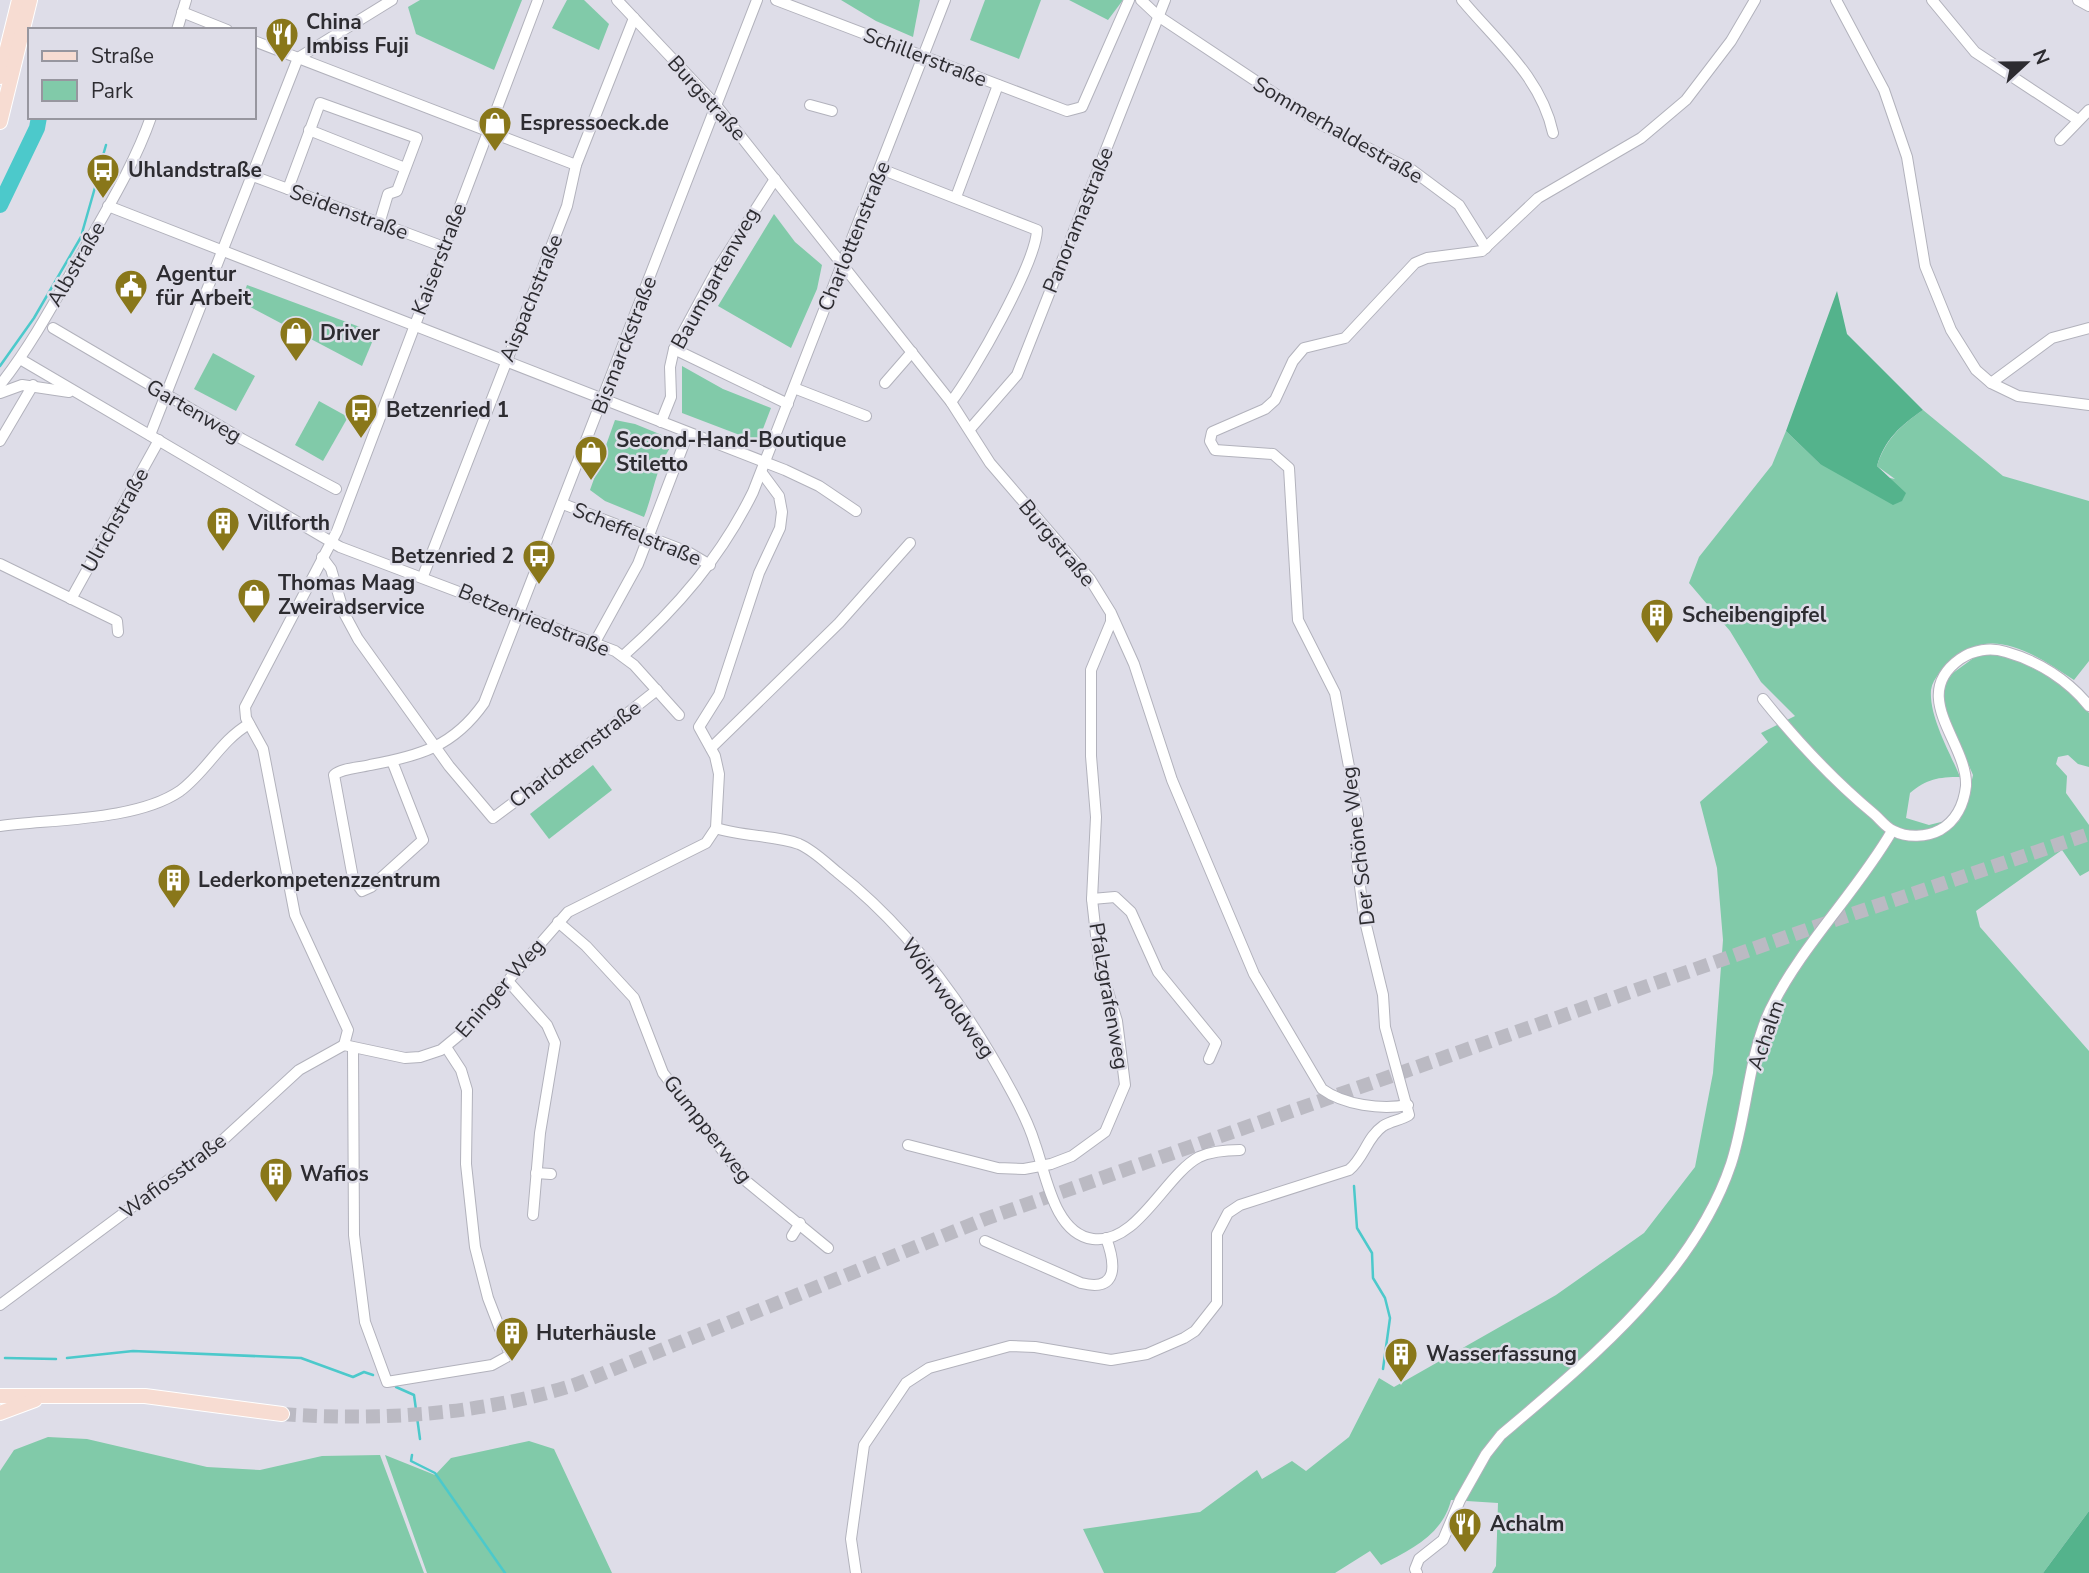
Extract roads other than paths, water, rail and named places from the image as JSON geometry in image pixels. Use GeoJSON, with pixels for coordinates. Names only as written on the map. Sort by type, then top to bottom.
{"type":"FeatureCollection","features":[{"type":"Feature","properties":{"kind":"main road"},"geometry":{"type":"LineString","coordinates":[[0,78],[19,0]]}},
{"type":"Feature","properties":{"kind":"main road"},"geometry":{"type":"LineString","coordinates":[[0,121],[30,0]]}},
{"type":"Feature","properties":{"kind":"main road"},"geometry":{"type":"LineString","coordinates":[[0,1388],[57,1394]]}},
{"type":"Feature","properties":{"kind":"main road"},"geometry":{"type":"LineString","coordinates":[[0,1413],[57,1394]]}},
{"type":"Feature","properties":{"kind":"main road"},"geometry":{"type":"LineString","coordinates":[[0,1396],[145,1396],[282,1414]]}},
{"type":"Feature","properties":{"kind":"main road"},"geometry":{"type":"LineString","coordinates":[[0,1407],[22,1404]]}},
{"type":"Feature","properties":{"kind":"street"},"geometry":{"type":"LineString","coordinates":[[178,28],[186,0]]}},
{"type":"Feature","properties":{"kind":"street"},"geometry":{"type":"LineString","coordinates":[[298,58],[392,0]]}},
{"type":"Feature","properties":{"kind":"street","name":"Kaiserstraße"},"geometry":{"type":"LineString","coordinates":[[249,724],[244,713],[246,701],[331,543],[538,0]]}},
{"type":"Feature","properties":{"kind":"street","name":"Burgstraße"},"geometry":{"type":"LineString","coordinates":[[617,0],[716,104],[951,402],[990,463],[1090,579],[1111,613],[1133,664],[1172,780],[1254,974],[1322,1089],[1344,1100],[1373,1106],[1408,1105]]}},
{"type":"Feature","properties":{"kind":"street","name":"Bismarckstraße"},"geometry":{"type":"LineString","coordinates":[[392,761],[423,840],[371,887],[362,891],[353,878],[334,775],[436,747],[462,731],[484,703],[757,0]]}},
{"type":"Feature","properties":{"kind":"street","name":"Schillerstraße"},"geometry":{"type":"LineString","coordinates":[[776,0],[1067,111],[1082,107],[1129,0]]}},
{"type":"Feature","properties":{"kind":"street","name":"Charlottenstraße"},"geometry":{"type":"LineString","coordinates":[[623,656],[671,611],[710,565],[744,511],[764,468],[844,265],[945,0]]}},
{"type":"Feature","properties":{"kind":"street","name":"Sommerhaldestraße"},"geometry":{"type":"LineString","coordinates":[[1141,0],[1158,16],[1322,125],[1412,170],[1459,205],[1486,248]]}},
{"type":"Feature","properties":{"kind":"street","name":"Panoramastraße"},"geometry":{"type":"LineString","coordinates":[[970,429],[1017,375],[1165,0]]}},
{"type":"Feature","properties":{"kind":"street"},"geometry":{"type":"LineString","coordinates":[[1462,0],[1533,81],[1549,114],[1553,133]]}},
{"type":"Feature","properties":{"kind":"street"},"geometry":{"type":"LineString","coordinates":[[1486,248],[1538,198],[1641,138],[1686,100],[1731,41],[1755,0]]}},
{"type":"Feature","properties":{"kind":"street"},"geometry":{"type":"LineString","coordinates":[[1836,0],[1884,90],[1907,157],[1925,267],[1940,306],[1976,370],[1991,383],[2018,396],[2089,405]]}},
{"type":"Feature","properties":{"kind":"street"},"geometry":{"type":"LineString","coordinates":[[1932,0],[1975,52],[2078,120]]}},
{"type":"Feature","properties":{"kind":"street"},"geometry":{"type":"LineString","coordinates":[[2078,0],[2089,6]]}},
{"type":"Feature","properties":{"kind":"street"},"geometry":{"type":"LineString","coordinates":[[182,12],[222,28]]}},
{"type":"Feature","properties":{"kind":"street","name":"Aispachstraße"},"geometry":{"type":"LineString","coordinates":[[423,576],[567,206],[576,165],[634,18]]}},
{"type":"Feature","properties":{"kind":"street"},"geometry":{"type":"LineString","coordinates":[[256,42],[576,165]]}},
{"type":"Feature","properties":{"kind":"street","name":"Ulrichstraße"},"geometry":{"type":"LineString","coordinates":[[71,599],[154,438],[167,395],[298,58]]}},
{"type":"Feature","properties":{"kind":"street"},"geometry":{"type":"LineString","coordinates":[[956,197],[998,85]]}},
{"type":"Feature","properties":{"kind":"street"},"geometry":{"type":"LineString","coordinates":[[288,189],[320,103],[417,138],[397,191],[388,194],[379,224]]}},
{"type":"Feature","properties":{"kind":"street"},"geometry":{"type":"LineString","coordinates":[[810,105],[832,111]]}},
{"type":"Feature","properties":{"kind":"street"},"geometry":{"type":"LineString","coordinates":[[2060,141],[2089,110]]}},
{"type":"Feature","properties":{"kind":"street","name":"Albstraße"},"geometry":{"type":"LineString","coordinates":[[0,384],[20,359],[108,206],[149,119]]}},
{"type":"Feature","properties":{"kind":"street"},"geometry":{"type":"LineString","coordinates":[[309,130],[405,168]]}},
{"type":"Feature","properties":{"kind":"street"},"geometry":{"type":"LineString","coordinates":[[881,169],[1035,228],[1035,242],[1011,297],[979,359],[951,402]]}},
{"type":"Feature","properties":{"kind":"street","name":"Seidenstraße"},"geometry":{"type":"LineString","coordinates":[[253,176],[444,247]]}},
{"type":"Feature","properties":{"kind":"street","name":"Baumgartenweg"},"geometry":{"type":"LineString","coordinates":[[661,422],[671,397],[670,368],[674,349],[715,273],[775,179]]}},
{"type":"Feature","properties":{"kind":"street"},"geometry":{"type":"LineString","coordinates":[[108,206],[603,398],[764,468],[819,486],[856,511]]}},
{"type":"Feature","properties":{"kind":"street","name":"Der Schöne Weg"},"geometry":{"type":"LineString","coordinates":[[1408,1105],[1385,1027],[1383,996],[1364,917],[1357,863],[1358,814],[1335,693],[1298,620],[1290,468],[1273,454],[1215,450],[1210,441],[1212,432],[1220,427],[1265,409],[1275,400],[1293,361],[1304,348],[1345,338],[1415,264],[1427,258],[1474,254],[1486,248]]}},
{"type":"Feature","properties":{"kind":"street","name":"Gartenweg"},"geometry":{"type":"LineString","coordinates":[[53,328],[336,489]]}},
{"type":"Feature","properties":{"kind":"street"},"geometry":{"type":"LineString","coordinates":[[1991,383],[2052,338],[2089,328]]}},
{"type":"Feature","properties":{"kind":"street"},"geometry":{"type":"LineString","coordinates":[[674,349],[788,404]]}},
{"type":"Feature","properties":{"kind":"street"},"geometry":{"type":"LineString","coordinates":[[885,383],[912,352]]}},
{"type":"Feature","properties":{"kind":"street","name":"Betzenriedstraße"},"geometry":{"type":"LineString","coordinates":[[20,359],[331,543],[594,642],[623,656],[679,715]]}},
{"type":"Feature","properties":{"kind":"street"},"geometry":{"type":"LineString","coordinates":[[0,393],[22,385],[33,386],[0,440]]}},
{"type":"Feature","properties":{"kind":"street","name":"Betzenriedstraße"},"geometry":{"type":"LineString","coordinates":[[33,386],[76,393]]}},
{"type":"Feature","properties":{"kind":"street"},"geometry":{"type":"LineString","coordinates":[[794,388],[866,416]]}},
{"type":"Feature","properties":{"kind":"street"},"geometry":{"type":"LineString","coordinates":[[594,642],[638,564],[688,433]]}},
{"type":"Feature","properties":{"kind":"street"},"geometry":{"type":"LineString","coordinates":[[716,828],[719,775],[711,748],[699,727],[719,695],[759,573],[782,519],[779,496],[764,468]]}},
{"type":"Feature","properties":{"kind":"street","name":"Scheffelstraße"},"geometry":{"type":"LineString","coordinates":[[563,504],[688,552],[710,565]]}},
{"type":"Feature","properties":{"kind":"street"},"geometry":{"type":"LineString","coordinates":[[310,529],[329,526],[339,519]]}},
{"type":"Feature","properties":{"kind":"street"},"geometry":{"type":"LineString","coordinates":[[711,748],[839,623],[910,543]]}},
{"type":"Feature","properties":{"kind":"street"},"geometry":{"type":"LineString","coordinates":[[322,557],[331,569],[344,613],[358,639],[436,747]]}},
{"type":"Feature","properties":{"kind":"street"},"geometry":{"type":"LineString","coordinates":[[0,564],[117,621],[118,632]]}},
{"type":"Feature","properties":{"kind":"street","name":"Pfalzgrafenweg"},"geometry":{"type":"LineString","coordinates":[[908,1146],[998,1168],[1042,1167],[1072,1156],[1105,1132],[1125,1085],[1117,1021],[1099,962],[1092,899],[1096,817],[1091,755],[1091,670],[1111,622],[1111,613]]}},
{"type":"Feature","properties":{"kind":"street"},"geometry":{"type":"LineString","coordinates":[[1762,699],[1817,761],[1892,831],[1921,836],[1936,832],[1955,818],[1962,804],[1965,773],[1938,698],[1942,683],[1961,658],[1979,650],[2006,652],[2068,683],[2089,706]]}},
{"type":"Feature","properties":{"kind":"street","name":"Charlottenstraße"},"geometry":{"type":"LineString","coordinates":[[436,747],[493,818],[556,772],[611,723],[657,691]]}},
{"type":"Feature","properties":{"kind":"street"},"geometry":{"type":"LineString","coordinates":[[0,826],[134,810],[177,793],[202,773],[227,739],[249,724],[260,740],[265,759],[291,904],[348,1030],[349,1047],[412,1058],[427,1056],[446,1047]]}},
{"type":"Feature","properties":{"kind":"street","name":"Eninger Weg"},"geometry":{"type":"LineString","coordinates":[[349,1047],[354,1235],[365,1322],[387,1381],[492,1365],[510,1355],[488,1297],[476,1254],[466,1177],[467,1090],[461,1070],[446,1047],[508,981],[558,922],[573,910],[695,851],[710,840],[716,828]]}},
{"type":"Feature","properties":{"kind":"street","name":"Wöhrwoldweg"},"geometry":{"type":"LineString","coordinates":[[716,828],[745,836],[801,845],[849,881],[886,915],[946,990],[986,1048],[1023,1113],[1056,1205],[1068,1223],[1083,1236],[1106,1238]]}},
{"type":"Feature","properties":{"kind":"street","name":"Achalm"},"geometry":{"type":"LineString","coordinates":[[1417,1573],[1415,1569],[1419,1559],[1443,1540],[1460,1500],[1490,1448],[1501,1435],[1592,1360],[1635,1314],[1697,1234],[1717,1198],[1731,1163],[1769,1013],[1892,831]]}},
{"type":"Feature","properties":{"kind":"street","name":"Pfalzgrafenweg"},"geometry":{"type":"LineString","coordinates":[[1092,899],[1115,897],[1131,912],[1158,972],[1216,1043],[1209,1059]]}},
{"type":"Feature","properties":{"kind":"street","name":"Gumpperweg"},"geometry":{"type":"LineString","coordinates":[[558,922],[586,946],[634,998],[663,1073],[740,1173],[759,1193],[828,1248]]}},
{"type":"Feature","properties":{"kind":"street"},"geometry":{"type":"LineString","coordinates":[[508,981],[547,1025],[555,1043],[536,1173],[533,1215]]}},
{"type":"Feature","properties":{"kind":"street","name":"Wafiosstraße"},"geometry":{"type":"LineString","coordinates":[[0,1305],[225,1138],[299,1070],[349,1047]]}},
{"type":"Feature","properties":{"kind":"street"},"geometry":{"type":"LineString","coordinates":[[856,1573],[851,1539],[864,1445],[911,1378],[938,1365],[1010,1346],[1035,1346],[1111,1360],[1154,1352],[1184,1338],[1206,1319],[1217,1303],[1217,1234],[1228,1213],[1240,1205],[1349,1170],[1361,1161],[1368,1143],[1383,1126],[1409,1115],[1408,1105]]}},
{"type":"Feature","properties":{"kind":"street"},"geometry":{"type":"LineString","coordinates":[[985,1241],[1082,1283],[1096,1285],[1106,1282],[1113,1272],[1114,1259],[1106,1238],[1138,1219],[1178,1174],[1196,1159],[1218,1151],[1240,1150]]}},
{"type":"Feature","properties":{"kind":"street"},"geometry":{"type":"LineString","coordinates":[[536,1173],[551,1174]]}},
{"type":"Feature","properties":{"kind":"street"},"geometry":{"type":"LineString","coordinates":[[792,1236],[800,1223]]}},
{"type":"Feature","properties":{"kind":"waterway"},"geometry":{"type":"LineString","coordinates":[[0,205],[37,128],[39,119]]}},
{"type":"Feature","properties":{"kind":"waterway"},"geometry":{"type":"LineString","coordinates":[[100,166],[106,145]]}},
{"type":"Feature","properties":{"kind":"waterway"},"geometry":{"type":"LineString","coordinates":[[82,233],[98,177]]}},
{"type":"Feature","properties":{"kind":"waterway"},"geometry":{"type":"LineString","coordinates":[[0,366],[34,318],[81,237]]}},
{"type":"Feature","properties":{"kind":"waterway"},"geometry":{"type":"LineString","coordinates":[[1354,1186],[1357,1228],[1372,1253],[1373,1278],[1385,1298],[1390,1318],[1383,1369]]}},
{"type":"Feature","properties":{"kind":"waterway"},"geometry":{"type":"LineString","coordinates":[[67,1358],[133,1351],[301,1358],[353,1377],[364,1372],[373,1375]]}},
{"type":"Feature","properties":{"kind":"waterway"},"geometry":{"type":"LineString","coordinates":[[5,1358],[56,1359]]}},
{"type":"Feature","properties":{"kind":"waterway"},"geometry":{"type":"LineString","coordinates":[[396,1387],[414,1395],[420,1439]]}},
{"type":"Feature","properties":{"kind":"waterway"},"geometry":{"type":"LineString","coordinates":[[412,1455],[411,1461],[435,1473],[505,1573]]}},
{"type":"Feature","properties":{"kind":"tunnel"},"geometry":{"type":"LineString","coordinates":[[282,1414],[357,1417],[431,1413],[505,1403],[577,1384],[985,1219],[1832,921],[2089,834]]}},
{"type":"Feature","properties":{"kind":"place","name":"China Imbiss Fuji"},"geometry":{"type":"Point","coordinates":[282,64]}},
{"type":"Feature","properties":{"kind":"place","name":"Espressoeck.de"},"geometry":{"type":"Point","coordinates":[495,153]}},
{"type":"Feature","properties":{"kind":"place","name":"Uhlandstraße"},"geometry":{"type":"Point","coordinates":[103,200]}},
{"type":"Feature","properties":{"kind":"place","name":"Agentur für Arbeit"},"geometry":{"type":"Point","coordinates":[131,316]}},
{"type":"Feature","properties":{"kind":"place","name":"Driver"},"geometry":{"type":"Point","coordinates":[296,363]}},
{"type":"Feature","properties":{"kind":"place","name":"Betzenried 1"},"geometry":{"type":"Point","coordinates":[361,440]}},
{"type":"Feature","properties":{"kind":"place","name":"Second-Hand-Boutique Stiletto"},"geometry":{"type":"Point","coordinates":[591,482]}},
{"type":"Feature","properties":{"kind":"place","name":"Villforth"},"geometry":{"type":"Point","coordinates":[223,553]}},
{"type":"Feature","properties":{"kind":"place","name":"Betzenried 2"},"geometry":{"type":"Point","coordinates":[539,586]}},
{"type":"Feature","properties":{"kind":"place","name":"Thomas Maag Zweiradservice"},"geometry":{"type":"Point","coordinates":[254,625]}},
{"type":"Feature","properties":{"kind":"place","name":"Scheibengipfel"},"geometry":{"type":"Point","coordinates":[1657,645]}},
{"type":"Feature","properties":{"kind":"place","name":"Lederkompetenzzentrum"},"geometry":{"type":"Point","coordinates":[174,910]}},
{"type":"Feature","properties":{"kind":"place","name":"Wafios"},"geometry":{"type":"Point","coordinates":[276,1204]}},
{"type":"Feature","properties":{"kind":"place","name":"Huterhäusle"},"geometry":{"type":"Point","coordinates":[512,1363]}},
{"type":"Feature","properties":{"kind":"place","name":"Wasserfassung"},"geometry":{"type":"Point","coordinates":[1401,1384]}},
{"type":"Feature","properties":{"kind":"place","name":"Achalm"},"geometry":{"type":"Point","coordinates":[1465,1554]}}]}
